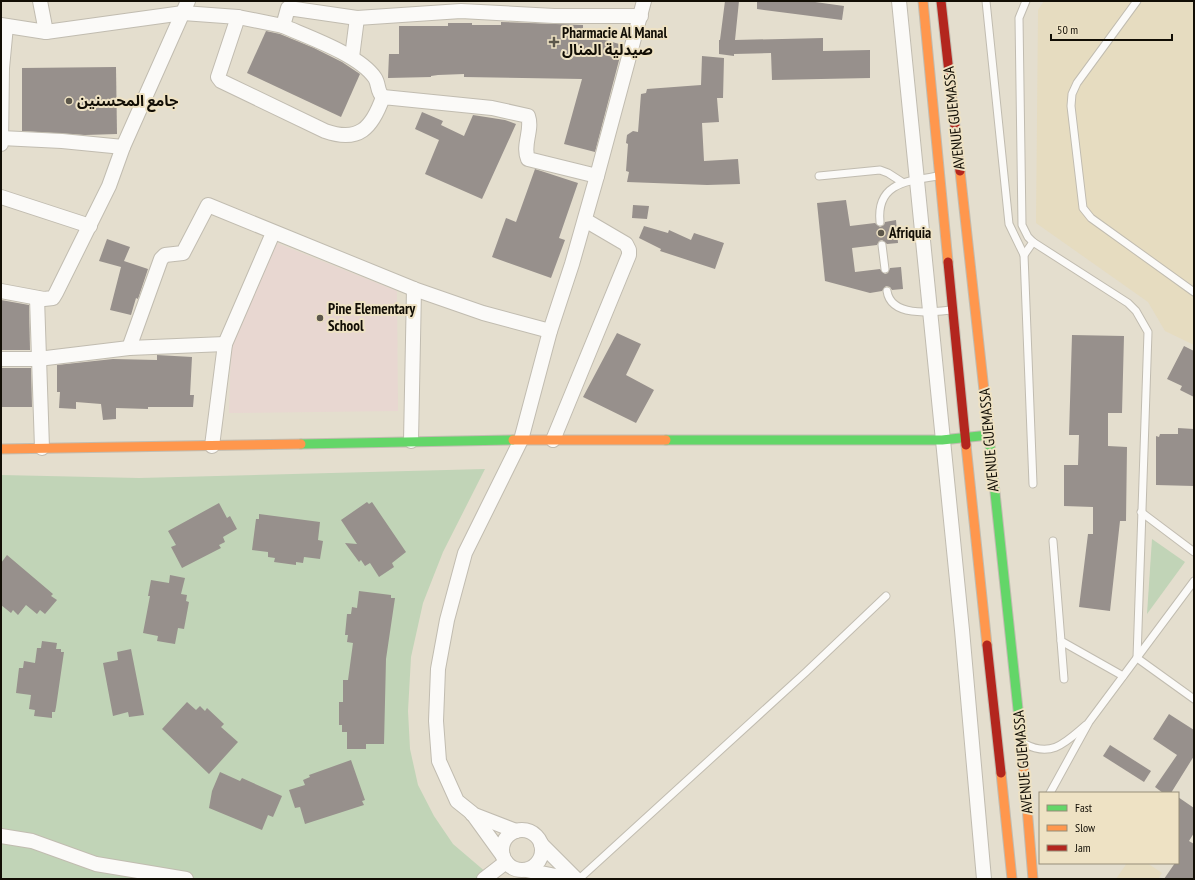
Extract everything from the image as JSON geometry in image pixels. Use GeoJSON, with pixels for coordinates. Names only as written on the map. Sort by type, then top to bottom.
{"type":"FeatureCollection","features":[{"type":"Feature","properties":{"kind":"main road","name":"AVENUE GUEMASSA"},"geometry":{"type":"LineString","coordinates":[[923,1],[953,310],[1012,879]]}},
{"type":"Feature","properties":{"kind":"main road","name":"AVENUE GUEMASSA"},"geometry":{"type":"LineString","coordinates":[[941,1],[1022,742],[1033,879]]}},
{"type":"Feature","properties":{"kind":"main road"},"geometry":{"type":"LineString","coordinates":[[1,449],[411,441],[942,440],[989,435]]}},
{"type":"Feature","properties":{"kind":"street"},"geometry":{"type":"LineString","coordinates":[[40,1],[46,32]]}},
{"type":"Feature","properties":{"kind":"street"},"geometry":{"type":"LineString","coordinates":[[437,1],[461,11]]}},
{"type":"Feature","properties":{"kind":"street"},"geometry":{"type":"LineString","coordinates":[[571,879],[515,869],[505,859],[472,813],[457,801],[439,761],[436,721],[438,669],[447,620],[465,553],[520,440],[550,331],[585,220],[644,1]]}},
{"type":"Feature","properties":{"kind":"street"},"geometry":{"type":"LineString","coordinates":[[899,1],[962,630],[984,879]]}},
{"type":"Feature","properties":{"kind":"street"},"geometry":{"type":"LineString","coordinates":[[1,291],[37,298],[53,298],[109,186],[123,146],[185,7]]}},
{"type":"Feature","properties":{"kind":"street"},"geometry":{"type":"LineString","coordinates":[[1,144],[4,25],[46,32],[185,7],[283,26],[352,57],[375,78],[380,94],[383,97],[492,108],[528,116],[530,122],[526,153],[528,158],[597,176]]}},
{"type":"Feature","properties":{"kind":"street"},"geometry":{"type":"LineString","coordinates":[[283,26],[288,8],[357,18],[461,11],[554,16],[641,16]]}},
{"type":"Feature","properties":{"kind":"street"},"geometry":{"type":"LineString","coordinates":[[238,17],[218,77],[224,83],[337,135],[357,134],[365,130],[378,112],[383,97]]}},
{"type":"Feature","properties":{"kind":"street"},"geometry":{"type":"LineString","coordinates":[[352,57],[357,18]]}},
{"type":"Feature","properties":{"kind":"street"},"geometry":{"type":"LineString","coordinates":[[1,138],[123,146]]}},
{"type":"Feature","properties":{"kind":"street"},"geometry":{"type":"LineString","coordinates":[[1,197],[90,226]]}},
{"type":"Feature","properties":{"kind":"street"},"geometry":{"type":"LineString","coordinates":[[129,348],[162,259],[165,255],[183,253],[208,205],[273,233],[414,289],[483,314],[550,331]]}},
{"type":"Feature","properties":{"kind":"street"},"geometry":{"type":"LineString","coordinates":[[553,440],[630,250],[626,244],[585,220]]}},
{"type":"Feature","properties":{"kind":"street"},"geometry":{"type":"LineString","coordinates":[[212,446],[225,344],[273,233]]}},
{"type":"Feature","properties":{"kind":"street"},"geometry":{"type":"LineString","coordinates":[[411,441],[414,289]]}},
{"type":"Feature","properties":{"kind":"street"},"geometry":{"type":"LineString","coordinates":[[37,298],[42,448]]}},
{"type":"Feature","properties":{"kind":"street"},"geometry":{"type":"LineString","coordinates":[[1,359],[38,359],[129,348],[225,344]]}},
{"type":"Feature","properties":{"kind":"street"},"geometry":{"type":"LineString","coordinates":[[472,813],[516,831],[528,831],[534,834],[541,844],[577,879]]}},
{"type":"Feature","properties":{"kind":"street"},"geometry":{"type":"LineString","coordinates":[[505,859],[502,850],[506,838],[516,831]]}},
{"type":"Feature","properties":{"kind":"street"},"geometry":{"type":"LineString","coordinates":[[1,836],[32,841],[96,864],[186,879]]}},
{"type":"Feature","properties":{"kind":"street"},"geometry":{"type":"LineString","coordinates":[[526,870],[538,863],[541,857],[541,844]]}},
{"type":"Feature","properties":{"kind":"street"},"geometry":{"type":"LineString","coordinates":[[484,879],[505,859]]}},
{"type":"Feature","properties":{"kind":"lane"},"geometry":{"type":"LineString","coordinates":[[986,1],[1008,224],[1024,255],[1032,484]]}},
{"type":"Feature","properties":{"kind":"lane"},"geometry":{"type":"LineString","coordinates":[[1026,1],[1019,18],[1022,219],[1024,232],[1033,242],[1128,302],[1136,311],[1148,332],[1137,658]]}},
{"type":"Feature","properties":{"kind":"lane"},"geometry":{"type":"LineString","coordinates":[[1137,1],[1077,83],[1072,94],[1071,106],[1084,208],[1091,218],[1194,292]]}},
{"type":"Feature","properties":{"kind":"lane"},"geometry":{"type":"LineString","coordinates":[[819,176],[880,170],[902,182]]}},
{"type":"Feature","properties":{"kind":"lane"},"geometry":{"type":"LineString","coordinates":[[880,222],[879,216],[883,202],[888,193],[902,182],[940,176]]}},
{"type":"Feature","properties":{"kind":"lane"},"geometry":{"type":"LineString","coordinates":[[1024,255],[1033,242]]}},
{"type":"Feature","properties":{"kind":"lane"},"geometry":{"type":"LineString","coordinates":[[882,245],[885,269]]}},
{"type":"Feature","properties":{"kind":"lane"},"geometry":{"type":"LineString","coordinates":[[887,291],[891,300],[899,307],[916,312],[953,310]]}},
{"type":"Feature","properties":{"kind":"lane"},"geometry":{"type":"LineString","coordinates":[[1141,512],[1194,552]]}},
{"type":"Feature","properties":{"kind":"lane"},"geometry":{"type":"LineString","coordinates":[[1053,541],[1064,679]]}},
{"type":"Feature","properties":{"kind":"lane"},"geometry":{"type":"LineString","coordinates":[[1051,792],[1089,722],[1194,581]]}},
{"type":"Feature","properties":{"kind":"lane"},"geometry":{"type":"LineString","coordinates":[[577,879],[806,672],[886,596]]}},
{"type":"Feature","properties":{"kind":"lane"},"geometry":{"type":"LineString","coordinates":[[1061,641],[1123,676]]}},
{"type":"Feature","properties":{"kind":"lane"},"geometry":{"type":"LineString","coordinates":[[1137,658],[1194,699]]}},
{"type":"Feature","properties":{"kind":"lane"},"geometry":{"type":"LineString","coordinates":[[1022,742],[1032,747],[1052,748],[1062,745],[1089,722]]}},
{"type":"Feature","properties":{"kind":"lane"},"geometry":{"type":"LineString","coordinates":[[1028,831],[1036,817]]}},
{"type":"Feature","properties":{"kind":"shaded area"},"geometry":{"type":"Polygon","coordinates":[[[1044,1],[1194,1],[1194,345],[1165,331],[1148,302],[1036,223],[1038,10],[1044,1]]]}},
{"type":"Feature","properties":{"kind":"shaded area","name":"Pine Elementary School"},"geometry":{"type":"Polygon","coordinates":[[[277,243],[397,291],[398,411],[229,413],[231,346],[277,243]]]}},
{"type":"Feature","properties":{"kind":"shaded area"},"geometry":{"type":"Polygon","coordinates":[[[1126,864],[1148,864],[1162,873],[1158,879],[1116,879],[1126,864]]]}},
{"type":"Feature","properties":{"kind":"green space"},"geometry":{"type":"Polygon","coordinates":[[[485,469],[443,552],[423,603],[411,657],[408,711],[410,749],[418,785],[434,816],[453,844],[494,879],[1,879],[1,475],[139,478],[485,469]]]}},
{"type":"Feature","properties":{"kind":"green space"},"geometry":{"type":"Polygon","coordinates":[[[1152,539],[1185,562],[1147,614],[1152,539]]]}},
{"type":"Feature","properties":{"kind":"building"},"geometry":{"type":"Polygon","coordinates":[[[725,1],[739,1],[735,40],[823,38],[823,51],[870,50],[870,78],[772,80],[771,53],[734,54],[734,56],[719,54],[719,40],[725,1]]]}},
{"type":"Feature","properties":{"kind":"building"},"geometry":{"type":"Polygon","coordinates":[[[757,1],[808,1],[844,6],[842,20],[757,9],[757,1]]]}},
{"type":"Feature","properties":{"kind":"building"},"geometry":{"type":"Polygon","coordinates":[[[501,22],[583,25],[583,34],[623,45],[595,152],[564,144],[582,79],[464,77],[464,74],[438,75],[431,77],[388,78],[389,54],[399,54],[399,26],[448,26],[448,23],[501,25],[501,22]]]}},
{"type":"Feature","properties":{"kind":"building"},"geometry":{"type":"Polygon","coordinates":[[[266,31],[280,34],[314,48],[342,62],[360,74],[341,117],[247,73],[266,31]]]}},
{"type":"Feature","properties":{"kind":"building"},"geometry":{"type":"Polygon","coordinates":[[[702,56],[724,58],[723,98],[717,98],[719,122],[702,123],[704,161],[738,159],[740,184],[707,185],[627,182],[629,172],[626,171],[628,144],[626,143],[627,135],[633,131],[638,132],[641,94],[646,93],[647,89],[701,85],[702,56]]]}},
{"type":"Feature","properties":{"kind":"building","name":"جامع المحسنين"},"geometry":{"type":"Polygon","coordinates":[[[116,67],[117,134],[85,135],[22,131],[22,68],[116,67]]]}},
{"type":"Feature","properties":{"kind":"building"},"geometry":{"type":"Polygon","coordinates":[[[422,112],[443,121],[441,125],[464,136],[473,115],[505,120],[516,124],[482,199],[425,174],[439,140],[415,129],[422,112]]]}},
{"type":"Feature","properties":{"kind":"building"},"geometry":{"type":"Polygon","coordinates":[[[535,169],[578,183],[559,238],[565,240],[551,278],[492,257],[506,218],[516,222],[535,169]]]}},
{"type":"Feature","properties":{"kind":"building"},"geometry":{"type":"Polygon","coordinates":[[[846,200],[850,226],[875,223],[880,227],[884,225],[885,222],[896,220],[898,243],[887,244],[882,240],[879,241],[877,245],[852,248],[855,272],[880,269],[885,274],[888,273],[890,268],[901,267],[903,289],[892,290],[890,287],[886,286],[882,291],[870,293],[825,281],[817,203],[846,200]]]}},
{"type":"Feature","properties":{"kind":"building"},"geometry":{"type":"Polygon","coordinates":[[[633,205],[649,206],[647,219],[632,218],[633,205]]]}},
{"type":"Feature","properties":{"kind":"building"},"geometry":{"type":"Polygon","coordinates":[[[644,226],[668,233],[669,230],[691,240],[694,233],[724,243],[715,269],[660,251],[661,249],[639,238],[644,226]]]}},
{"type":"Feature","properties":{"kind":"building"},"geometry":{"type":"Polygon","coordinates":[[[107,239],[130,247],[124,261],[148,269],[138,299],[136,298],[131,315],[110,310],[121,267],[99,261],[107,239]]]}},
{"type":"Feature","properties":{"kind":"building"},"geometry":{"type":"Polygon","coordinates":[[[1,300],[29,305],[30,350],[1,350],[1,300]]]}},
{"type":"Feature","properties":{"kind":"building"},"geometry":{"type":"Polygon","coordinates":[[[617,333],[641,344],[626,375],[654,390],[636,423],[583,397],[617,333]]]}},
{"type":"Feature","properties":{"kind":"building"},"geometry":{"type":"Polygon","coordinates":[[[1072,335],[1124,336],[1122,413],[1108,413],[1108,446],[1127,447],[1126,521],[1120,521],[1110,611],[1079,607],[1088,534],[1093,534],[1093,507],[1064,506],[1064,465],[1078,465],[1079,435],[1069,435],[1072,335]]]}},
{"type":"Feature","properties":{"kind":"building"},"geometry":{"type":"Polygon","coordinates":[[[1184,346],[1194,351],[1194,397],[1180,390],[1182,386],[1167,379],[1184,346]]]}},
{"type":"Feature","properties":{"kind":"building"},"geometry":{"type":"Polygon","coordinates":[[[157,355],[192,357],[190,395],[194,395],[193,407],[148,407],[148,409],[116,408],[116,419],[103,420],[101,404],[76,402],[76,409],[59,408],[60,392],[57,392],[57,365],[113,359],[157,360],[157,355]]]}},
{"type":"Feature","properties":{"kind":"building"},"geometry":{"type":"Polygon","coordinates":[[[1,368],[31,368],[32,407],[1,407],[1,368]]]}},
{"type":"Feature","properties":{"kind":"building"},"geometry":{"type":"Polygon","coordinates":[[[1178,428],[1194,429],[1194,486],[1156,485],[1156,436],[1159,437],[1160,434],[1178,434],[1178,428]]]}},
{"type":"Feature","properties":{"kind":"building"},"geometry":{"type":"Polygon","coordinates":[[[367,502],[369,504],[372,502],[406,552],[392,563],[394,567],[379,577],[370,563],[365,566],[361,560],[359,562],[345,543],[357,544],[341,520],[367,502]]]}},
{"type":"Feature","properties":{"kind":"building"},"geometry":{"type":"Polygon","coordinates":[[[219,503],[227,518],[230,516],[237,529],[223,537],[225,542],[219,545],[221,548],[182,568],[171,547],[176,545],[168,531],[219,503]]]}},
{"type":"Feature","properties":{"kind":"building"},"geometry":{"type":"Polygon","coordinates":[[[259,514],[320,522],[318,540],[323,541],[320,559],[304,557],[303,563],[296,562],[296,565],[274,562],[275,558],[268,557],[268,552],[252,550],[256,519],[259,519],[259,514]]]}},
{"type":"Feature","properties":{"kind":"building"},"geometry":{"type":"Polygon","coordinates":[[[7,555],[53,594],[51,596],[57,600],[45,614],[40,610],[37,614],[26,605],[18,615],[13,610],[11,613],[1,605],[1,563],[7,555]]]}},
{"type":"Feature","properties":{"kind":"building"},"geometry":{"type":"Polygon","coordinates":[[[170,575],[185,578],[181,594],[187,595],[186,601],[189,602],[184,629],[178,628],[175,644],[157,641],[158,636],[143,633],[150,596],[148,596],[151,580],[169,583],[170,575]]]}},
{"type":"Feature","properties":{"kind":"building"},"geometry":{"type":"Polygon","coordinates":[[[359,591],[391,595],[391,598],[395,598],[386,659],[384,744],[366,744],[366,749],[347,749],[347,732],[342,732],[342,725],[339,725],[339,702],[343,702],[343,680],[348,680],[353,643],[347,642],[348,635],[345,635],[347,614],[351,614],[352,607],[357,608],[359,591]]]}},
{"type":"Feature","properties":{"kind":"building"},"geometry":{"type":"Polygon","coordinates":[[[42,641],[57,643],[56,649],[61,649],[61,652],[64,652],[56,707],[55,712],[52,712],[52,718],[34,716],[35,710],[29,709],[31,695],[16,693],[19,668],[23,668],[24,661],[35,663],[37,648],[41,648],[42,641]]]}},
{"type":"Feature","properties":{"kind":"building"},"geometry":{"type":"Polygon","coordinates":[[[131,649],[144,715],[129,717],[128,712],[113,716],[103,663],[118,660],[117,652],[131,649]]]}},
{"type":"Feature","properties":{"kind":"building"},"geometry":{"type":"Polygon","coordinates":[[[187,702],[196,710],[200,706],[205,711],[207,708],[224,724],[221,727],[238,742],[209,774],[162,729],[187,702]]]}},
{"type":"Feature","properties":{"kind":"building"},"geometry":{"type":"Polygon","coordinates":[[[1169,714],[1194,730],[1194,756],[1172,792],[1162,792],[1155,787],[1177,755],[1153,739],[1169,714]]]}},
{"type":"Feature","properties":{"kind":"building"},"geometry":{"type":"Polygon","coordinates":[[[1110,745],[1151,771],[1144,782],[1103,756],[1110,745]]]}},
{"type":"Feature","properties":{"kind":"building"},"geometry":{"type":"Polygon","coordinates":[[[351,760],[365,800],[362,801],[364,805],[305,824],[300,807],[295,808],[289,790],[305,785],[303,780],[310,777],[309,775],[351,760]]]}},
{"type":"Feature","properties":{"kind":"building"},"geometry":{"type":"Polygon","coordinates":[[[220,772],[240,781],[242,778],[282,796],[273,817],[268,815],[262,830],[209,808],[212,791],[220,772]]]}},
{"type":"Feature","properties":{"kind":"building"},"geometry":{"type":"Polygon","coordinates":[[[1179,798],[1194,808],[1194,833],[1189,841],[1194,844],[1194,879],[1164,879],[1174,864],[1179,864],[1179,798]]]}},
{"type":"Feature","properties":{"kind":"traffic: fast"},"geometry":{"type":"LineString","coordinates":[[666,440],[942,440],[989,435]]}},
{"type":"Feature","properties":{"kind":"traffic: fast"},"geometry":{"type":"LineString","coordinates":[[989,436],[1022,747]]}},
{"type":"Feature","properties":{"kind":"traffic: fast"},"geometry":{"type":"LineString","coordinates":[[301,444],[513,440]]}},
{"type":"Feature","properties":{"kind":"traffic: slow"},"geometry":{"type":"LineString","coordinates":[[923,1],[948,262]]}},
{"type":"Feature","properties":{"kind":"traffic: slow"},"geometry":{"type":"LineString","coordinates":[[960,171],[989,436]]}},
{"type":"Feature","properties":{"kind":"traffic: slow"},"geometry":{"type":"LineString","coordinates":[[513,440],[666,440]]}},
{"type":"Feature","properties":{"kind":"traffic: slow"},"geometry":{"type":"LineString","coordinates":[[1,449],[301,444]]}},
{"type":"Feature","properties":{"kind":"traffic: slow"},"geometry":{"type":"LineString","coordinates":[[966,445],[987,645]]}},
{"type":"Feature","properties":{"kind":"traffic: slow"},"geometry":{"type":"LineString","coordinates":[[1022,747],[1033,879]]}},
{"type":"Feature","properties":{"kind":"traffic: slow"},"geometry":{"type":"LineString","coordinates":[[1001,773],[1012,879]]}},
{"type":"Feature","properties":{"kind":"traffic: jam"},"geometry":{"type":"LineString","coordinates":[[941,1],[960,171]]}},
{"type":"Feature","properties":{"kind":"traffic: jam"},"geometry":{"type":"LineString","coordinates":[[948,262],[966,445]]}},
{"type":"Feature","properties":{"kind":"traffic: jam"},"geometry":{"type":"LineString","coordinates":[[987,645],[1001,773]]}},
{"type":"Feature","properties":{"kind":"place","name":"Pharmacie Al Manal صيدلية المنال"},"geometry":{"type":"Point","coordinates":[554,42]}},
{"type":"Feature","properties":{"kind":"place","name":"جامع المحسنين"},"geometry":{"type":"Point","coordinates":[69,101]}},
{"type":"Feature","properties":{"kind":"place","name":"Afriquia"},"geometry":{"type":"Point","coordinates":[881,233]}},
{"type":"Feature","properties":{"kind":"place","name":"Pine Elementary School"},"geometry":{"type":"Point","coordinates":[320,318]}}]}
